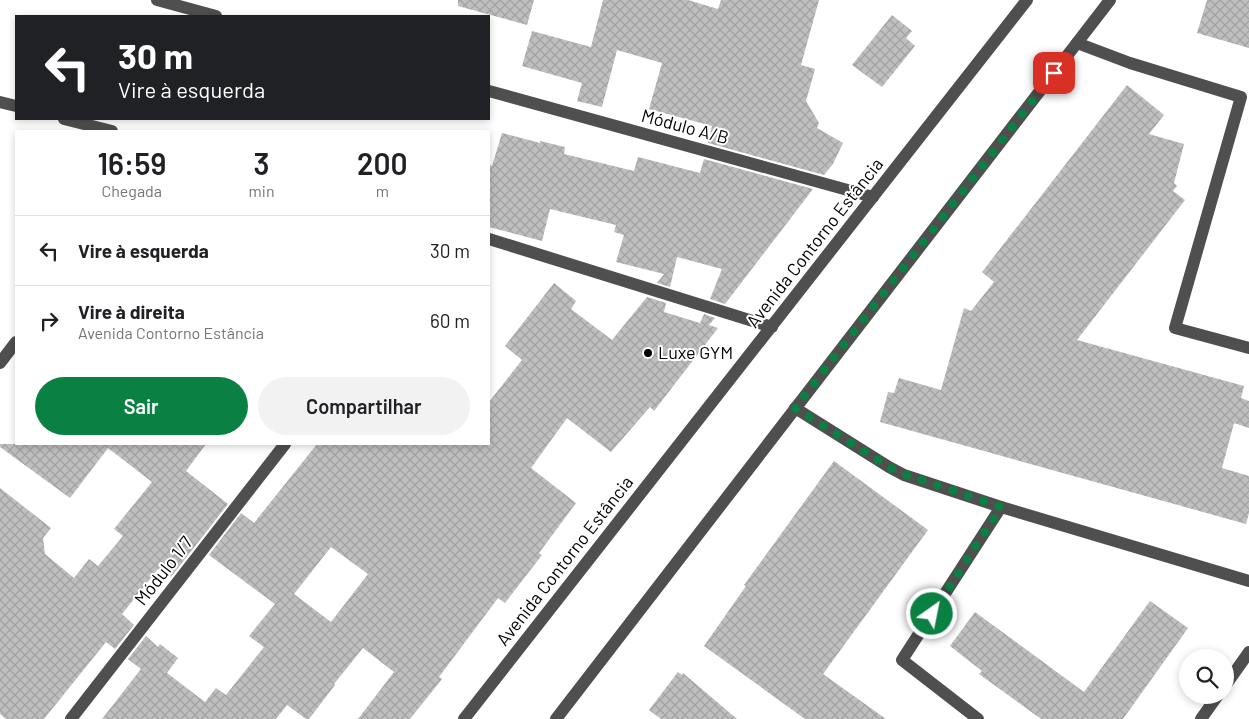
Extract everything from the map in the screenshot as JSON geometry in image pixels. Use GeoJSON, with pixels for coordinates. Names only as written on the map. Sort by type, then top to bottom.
{"type":"FeatureCollection","features":[{"type":"Feature","properties":{"kind":"street"},"geometry":{"type":"LineString","coordinates":[[157,0],[212,15]]}},
{"type":"Feature","properties":{"kind":"street","name":"Avenida Contorno Estância"},"geometry":{"type":"LineString","coordinates":[[464,719],[1027,0]]}},
{"type":"Feature","properties":{"kind":"street"},"geometry":{"type":"LineString","coordinates":[[556,719],[1110,0]]}},
{"type":"Feature","properties":{"kind":"street"},"geometry":{"type":"LineString","coordinates":[[1077,43],[1130,64],[1245,98],[1175,328],[1249,348]]}},
{"type":"Feature","properties":{"kind":"street","name":"Módulo A/B"},"geometry":{"type":"LineString","coordinates":[[490,91],[873,197]]}},
{"type":"Feature","properties":{"kind":"street"},"geometry":{"type":"LineString","coordinates":[[0,102],[15,106]]}},
{"type":"Feature","properties":{"kind":"street"},"geometry":{"type":"LineString","coordinates":[[68,120],[108,130]]}},
{"type":"Feature","properties":{"kind":"street"},"geometry":{"type":"LineString","coordinates":[[490,238],[772,327]]}},
{"type":"Feature","properties":{"kind":"street"},"geometry":{"type":"LineString","coordinates":[[0,363],[15,343]]}},
{"type":"Feature","properties":{"kind":"street"},"geometry":{"type":"LineString","coordinates":[[795,408],[889,467],[904,474],[1001,507],[1249,581]]}},
{"type":"Feature","properties":{"kind":"street","name":"Módulo 1/7"},"geometry":{"type":"LineString","coordinates":[[71,719],[284,445]]}},
{"type":"Feature","properties":{"kind":"street"},"geometry":{"type":"LineString","coordinates":[[978,719],[902,660],[1001,507]]}},
{"type":"Feature","properties":{"kind":"street"},"geometry":{"type":"LineString","coordinates":[[1234,673],[1249,652]]}},
{"type":"Feature","properties":{"kind":"street"},"geometry":{"type":"LineString","coordinates":[[1201,719],[1212,704]]}},
{"type":"Feature","properties":{"kind":"building"},"geometry":{"type":"Polygon","coordinates":[[[458,0],[534,0],[527,25],[458,6],[458,0]]]}},
{"type":"Feature","properties":{"kind":"building"},"geometry":{"type":"Polygon","coordinates":[[[603,0],[688,0],[718,9],[721,0],[819,0],[801,65],[815,69],[806,101],[819,123],[817,128],[843,143],[833,164],[824,175],[708,143],[712,126],[649,109],[662,63],[617,50],[602,107],[577,101],[582,83],[522,66],[532,31],[591,47],[603,0]]]}},
{"type":"Feature","properties":{"kind":"building"},"geometry":{"type":"Polygon","coordinates":[[[1207,0],[1249,0],[1249,48],[1197,33],[1207,0]]]}},
{"type":"Feature","properties":{"kind":"building"},"geometry":{"type":"Polygon","coordinates":[[[892,15],[912,31],[906,38],[915,46],[882,87],[852,65],[892,15]]]}},
{"type":"Feature","properties":{"kind":"building"},"geometry":{"type":"Polygon","coordinates":[[[1127,85],[1164,115],[1149,134],[1184,144],[1174,183],[1177,186],[1173,191],[1185,200],[1077,340],[1244,386],[1241,398],[1249,401],[1249,428],[1234,423],[1222,468],[1249,476],[1249,513],[1246,524],[880,422],[888,392],[894,393],[899,378],[941,390],[964,308],[971,311],[994,282],[982,272],[1127,85]]]}},
{"type":"Feature","properties":{"kind":"building"},"geometry":{"type":"Polygon","coordinates":[[[502,133],[540,143],[540,141],[565,147],[564,154],[634,171],[638,157],[700,173],[704,159],[813,189],[725,304],[710,299],[722,269],[677,257],[670,287],[657,283],[664,274],[616,262],[624,235],[614,232],[616,225],[550,209],[542,241],[490,227],[490,165],[492,166],[502,133]]]}},
{"type":"Feature","properties":{"kind":"building"},"geometry":{"type":"Polygon","coordinates":[[[554,283],[576,301],[571,309],[612,340],[647,297],[666,303],[664,312],[700,323],[704,314],[715,318],[709,325],[718,328],[654,411],[650,407],[611,452],[567,418],[531,468],[576,503],[539,553],[542,555],[505,603],[498,598],[439,677],[442,679],[410,719],[358,719],[394,672],[363,648],[309,719],[306,719],[287,705],[276,719],[102,719],[141,669],[128,659],[146,636],[158,647],[160,644],[178,658],[167,673],[205,702],[216,688],[226,695],[264,647],[249,636],[275,604],[209,555],[241,513],[254,523],[316,445],[490,445],[490,401],[522,360],[505,346],[554,283]],[[331,547],[294,594],[331,622],[368,574],[331,547]]]}},
{"type":"Feature","properties":{"kind":"building"},"geometry":{"type":"Polygon","coordinates":[[[0,444],[205,445],[186,471],[228,504],[171,577],[158,569],[122,614],[134,625],[115,649],[106,642],[44,719],[6,719],[0,714],[0,488],[51,528],[43,538],[45,554],[74,578],[89,559],[98,566],[123,536],[114,529],[152,482],[108,448],[70,498],[0,447],[0,444]]]}},
{"type":"Feature","properties":{"kind":"building"},"geometry":{"type":"Polygon","coordinates":[[[834,461],[928,530],[823,674],[886,719],[805,719],[704,646],[746,586],[744,585],[834,461]]]}},
{"type":"Feature","properties":{"kind":"building"},"geometry":{"type":"Polygon","coordinates":[[[1150,601],[1188,628],[1123,719],[1041,719],[979,674],[982,671],[950,646],[975,612],[1084,692],[1150,601]]]}},
{"type":"Feature","properties":{"kind":"building"},"geometry":{"type":"Polygon","coordinates":[[[678,672],[682,675],[683,673],[737,719],[661,719],[649,710],[678,672]]]}},
{"type":"Feature","properties":{"kind":"place","name":"Luxe GYM"},"geometry":{"type":"Point","coordinates":[648,353]}},
{"type":"Feature","properties":{"kind":"route"},"geometry":{"type":"LineString","coordinates":[[932,614],[1001,507],[904,474],[889,467],[795,408],[1054,73]]}}]}
